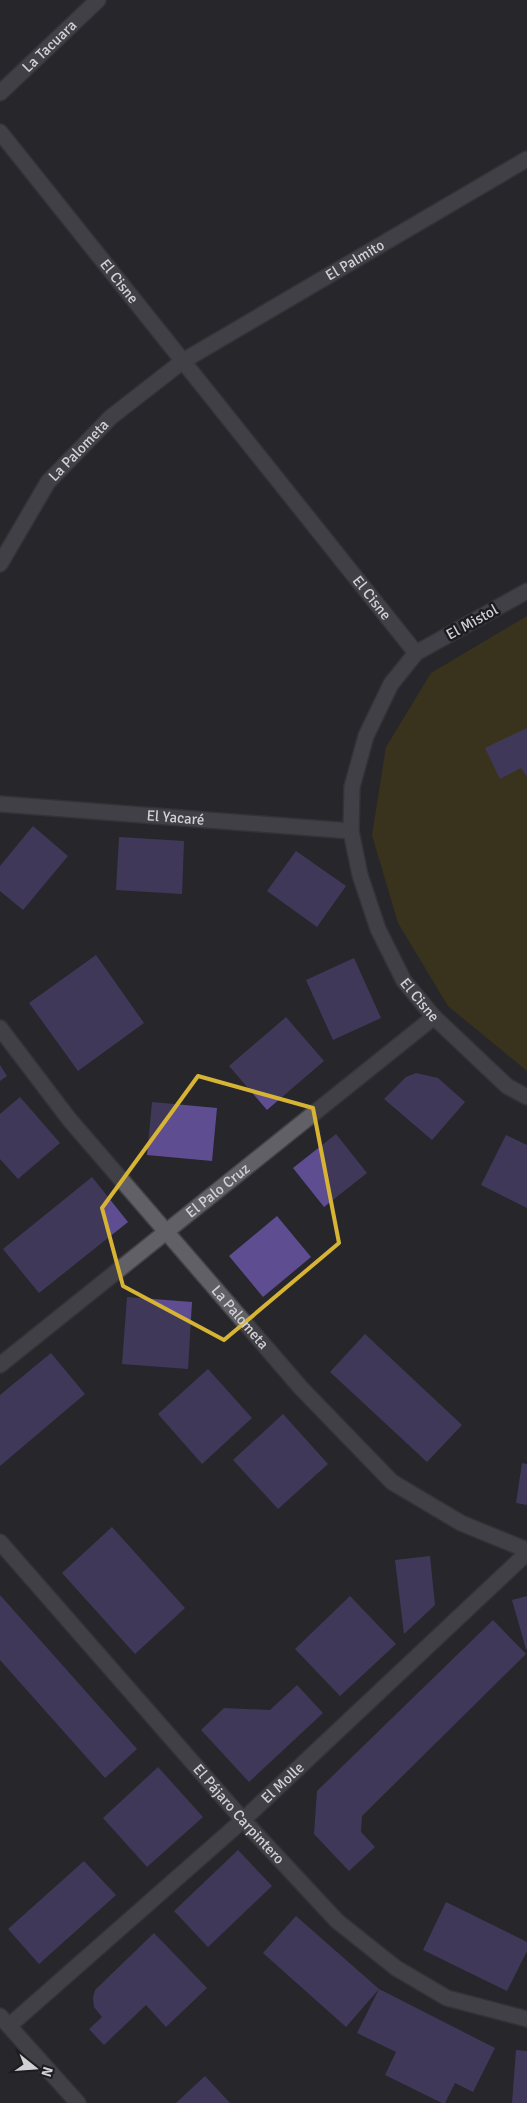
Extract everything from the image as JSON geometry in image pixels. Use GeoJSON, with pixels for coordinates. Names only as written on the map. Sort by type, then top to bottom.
{"type":"FeatureCollection","features":[{"type":"Feature","properties":{"kind":"street","name":"La Tacuara"},"geometry":{"type":"LineString","coordinates":[[0,93],[98,0]]}},
{"type":"Feature","properties":{"kind":"street","name":"El Cisne"},"geometry":{"type":"LineString","coordinates":[[0,132],[416,653],[391,684],[366,736],[352,787],[351,831],[360,875],[378,929],[404,981],[434,1017],[507,1086],[527,1098]]}},
{"type":"Feature","properties":{"kind":"street","name":"El Palmito"},"geometry":{"type":"LineString","coordinates":[[183,361],[527,159]]}},
{"type":"Feature","properties":{"kind":"street","name":"La Palometa"},"geometry":{"type":"LineString","coordinates":[[0,564],[48,482],[111,417],[183,361]]}},
{"type":"Feature","properties":{"kind":"street","name":"El Mistol"},"geometry":{"type":"LineString","coordinates":[[416,653],[527,591]]}},
{"type":"Feature","properties":{"kind":"street","name":"El Yacaré"},"geometry":{"type":"LineString","coordinates":[[0,804],[351,831]]}},
{"type":"Feature","properties":{"kind":"street","name":"El Palo Cruz"},"geometry":{"type":"LineString","coordinates":[[0,1364],[434,1017]]}},
{"type":"Feature","properties":{"kind":"street","name":"La Palometa"},"geometry":{"type":"LineString","coordinates":[[0,1028],[69,1119],[166,1232],[301,1388],[392,1482],[461,1523],[527,1551]]}},
{"type":"Feature","properties":{"kind":"street","name":"El Pájaro Carpintero"},"geometry":{"type":"LineString","coordinates":[[0,1542],[243,1820],[337,1921],[396,1968],[447,1998],[527,2019]]}},
{"type":"Feature","properties":{"kind":"street","name":"El Molle"},"geometry":{"type":"LineString","coordinates":[[4,2021],[243,1820],[527,1551]]}},
{"type":"Feature","properties":{"kind":"street"},"geometry":{"type":"LineString","coordinates":[[4,2021],[78,2103]]}},
{"type":"Feature","properties":{"kind":"highlighted area"},"geometry":{"type":"Polygon","coordinates":[[[198,1076],[313,1108],[339,1243],[224,1340],[123,1286],[102,1208],[198,1076]]]}},
{"type":"Feature","properties":{"kind":"shaded area"},"geometry":{"type":"Polygon","coordinates":[[[527,616],[527,1071],[448,1006],[398,923],[372,835],[386,747],[431,673],[527,616]]]}},
{"type":"Feature","properties":{"kind":"building"},"geometry":{"type":"Polygon","coordinates":[[[527,728],[527,777],[521,768],[500,779],[485,748],[527,728]]]}},
{"type":"Feature","properties":{"kind":"building"},"geometry":{"type":"Polygon","coordinates":[[[33,826],[68,856],[23,910],[0,891],[0,866],[33,826]]]}},
{"type":"Feature","properties":{"kind":"building"},"geometry":{"type":"Polygon","coordinates":[[[119,837],[184,841],[182,894],[116,890],[119,837]]]}},
{"type":"Feature","properties":{"kind":"building"},"geometry":{"type":"Polygon","coordinates":[[[296,851],[346,886],[317,927],[267,891],[296,851]]]}},
{"type":"Feature","properties":{"kind":"building"},"geometry":{"type":"Polygon","coordinates":[[[96,955],[144,1023],[78,1071],[29,1003],[96,955]]]}},
{"type":"Feature","properties":{"kind":"building"},"geometry":{"type":"Polygon","coordinates":[[[354,958],[381,1018],[333,1040],[306,980],[354,958]]]}},
{"type":"Feature","properties":{"kind":"building"},"geometry":{"type":"Polygon","coordinates":[[[286,1017],[324,1061],[267,1110],[229,1066],[286,1017]]]}},
{"type":"Feature","properties":{"kind":"building"},"geometry":{"type":"Polygon","coordinates":[[[0,1065],[7,1076],[0,1081],[0,1065]]]}},
{"type":"Feature","properties":{"kind":"building"},"geometry":{"type":"Polygon","coordinates":[[[416,1073],[438,1078],[465,1102],[432,1140],[384,1099],[406,1077],[416,1073]]]}},
{"type":"Feature","properties":{"kind":"building"},"geometry":{"type":"Polygon","coordinates":[[[20,1097],[60,1143],[18,1179],[0,1159],[0,1114],[20,1097]]]}},
{"type":"Feature","properties":{"kind":"building"},"geometry":{"type":"Polygon","coordinates":[[[152,1102],[217,1108],[212,1161],[147,1155],[152,1102]]]}},
{"type":"Feature","properties":{"kind":"building"},"geometry":{"type":"Polygon","coordinates":[[[336,1134],[367,1173],[324,1207],[293,1168],[336,1134]]]}},
{"type":"Feature","properties":{"kind":"building"},"geometry":{"type":"Polygon","coordinates":[[[506,1135],[527,1145],[527,1208],[481,1185],[506,1135]]]}},
{"type":"Feature","properties":{"kind":"building"},"geometry":{"type":"Polygon","coordinates":[[[92,1177],[128,1222],[39,1293],[3,1249],[92,1177]]]}},
{"type":"Feature","properties":{"kind":"building"},"geometry":{"type":"Polygon","coordinates":[[[277,1216],[311,1257],[263,1297],[229,1256],[277,1216]]]}},
{"type":"Feature","properties":{"kind":"building"},"geometry":{"type":"Polygon","coordinates":[[[127,1297],[192,1302],[188,1369],[122,1364],[127,1297]]]}},
{"type":"Feature","properties":{"kind":"building"},"geometry":{"type":"Polygon","coordinates":[[[365,1334],[462,1425],[427,1462],[330,1372],[365,1334]]]}},
{"type":"Feature","properties":{"kind":"building"},"geometry":{"type":"Polygon","coordinates":[[[51,1353],[85,1394],[0,1466],[0,1395],[51,1353]]]}},
{"type":"Feature","properties":{"kind":"building"},"geometry":{"type":"Polygon","coordinates":[[[208,1369],[252,1418],[202,1464],[158,1414],[208,1369]]]}},
{"type":"Feature","properties":{"kind":"building"},"geometry":{"type":"Polygon","coordinates":[[[283,1414],[328,1464],[278,1509],[233,1460],[283,1414]]]}},
{"type":"Feature","properties":{"kind":"building"},"geometry":{"type":"Polygon","coordinates":[[[522,1463],[527,1464],[527,1505],[516,1503],[522,1463]]]}},
{"type":"Feature","properties":{"kind":"building"},"geometry":{"type":"Polygon","coordinates":[[[112,1527],[185,1608],[135,1654],[62,1573],[112,1527]]]}},
{"type":"Feature","properties":{"kind":"building"},"geometry":{"type":"Polygon","coordinates":[[[430,1556],[435,1605],[404,1634],[395,1560],[430,1556]]]}},
{"type":"Feature","properties":{"kind":"building"},"geometry":{"type":"Polygon","coordinates":[[[0,1595],[137,1749],[105,1778],[0,1660],[0,1595]]]}},
{"type":"Feature","properties":{"kind":"building"},"geometry":{"type":"Polygon","coordinates":[[[350,1596],[396,1644],[340,1696],[295,1649],[350,1596]]]}},
{"type":"Feature","properties":{"kind":"building"},"geometry":{"type":"Polygon","coordinates":[[[527,1596],[527,1649],[526,1649],[512,1600],[527,1596]]]}},
{"type":"Feature","properties":{"kind":"building"},"geometry":{"type":"Polygon","coordinates":[[[493,1620],[526,1654],[362,1816],[361,1832],[375,1847],[349,1871],[314,1834],[317,1791],[493,1620]]]}},
{"type":"Feature","properties":{"kind":"building"},"geometry":{"type":"Polygon","coordinates":[[[297,1685],[323,1713],[249,1782],[201,1730],[224,1708],[270,1710],[297,1685]]]}},
{"type":"Feature","properties":{"kind":"building"},"geometry":{"type":"Polygon","coordinates":[[[158,1767],[203,1817],[147,1867],[103,1818],[158,1767]]]}},
{"type":"Feature","properties":{"kind":"building"},"geometry":{"type":"Polygon","coordinates":[[[238,1850],[272,1886],[208,1947],[174,1911],[238,1850]]]}},
{"type":"Feature","properties":{"kind":"building"},"geometry":{"type":"Polygon","coordinates":[[[84,1861],[116,1895],[39,1964],[8,1929],[84,1861]]]}},
{"type":"Feature","properties":{"kind":"building"},"geometry":{"type":"Polygon","coordinates":[[[446,1902],[527,1942],[527,1951],[507,1991],[423,1950],[446,1902]]]}},
{"type":"Feature","properties":{"kind":"building"},"geometry":{"type":"Polygon","coordinates":[[[296,1916],[379,1989],[346,2027],[263,1953],[296,1916]]]}},
{"type":"Feature","properties":{"kind":"building"},"geometry":{"type":"Polygon","coordinates":[[[154,1933],[207,1988],[166,2027],[146,2005],[104,2045],[89,2029],[102,2017],[94,2007],[93,1998],[95,1990],[154,1933]]]}},
{"type":"Feature","properties":{"kind":"building"},"geometry":{"type":"Polygon","coordinates":[[[379,1989],[495,2048],[473,2092],[455,2083],[445,2103],[442,2103],[385,2075],[396,2052],[357,2033],[379,1989]]]}},
{"type":"Feature","properties":{"kind":"building"},"geometry":{"type":"Polygon","coordinates":[[[516,2050],[527,2051],[527,2103],[512,2103],[516,2050]]]}},
{"type":"Feature","properties":{"kind":"building"},"geometry":{"type":"Polygon","coordinates":[[[205,2076],[230,2103],[176,2103],[205,2076]]]}}]}
